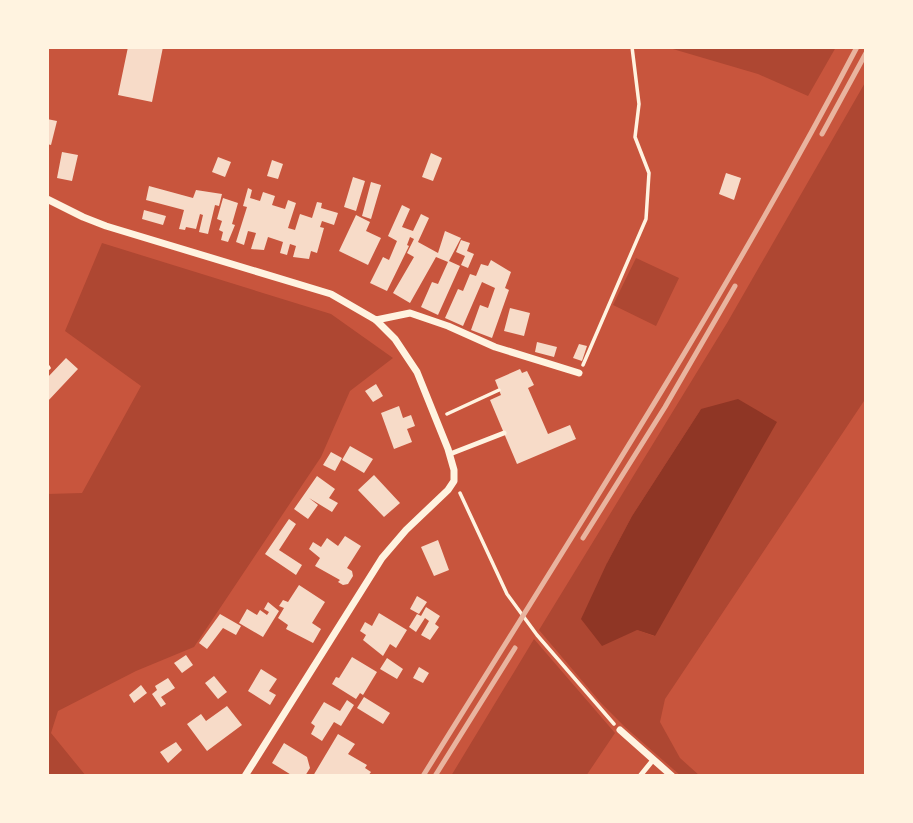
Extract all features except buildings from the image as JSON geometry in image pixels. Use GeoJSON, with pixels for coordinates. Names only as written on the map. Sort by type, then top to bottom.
{"type":"FeatureCollection","features":[{"type":"Feature","properties":{"kind":"street"},"geometry":{"type":"LineString","coordinates":[[47,199],[106,226],[331,294],[376,320],[395,339],[417,372],[450,454],[454,481],[382,558],[244,776]]}},
{"type":"Feature","properties":{"kind":"street"},"geometry":{"type":"LineString","coordinates":[[376,320],[410,313],[449,326],[495,347],[579,373]]}},
{"type":"Feature","properties":{"kind":"street"},"geometry":{"type":"LineString","coordinates":[[620,730],[672,776]]}},
{"type":"Feature","properties":{"kind":"lane"},"geometry":{"type":"LineString","coordinates":[[450,454],[504,433]]}},
{"type":"Feature","properties":{"kind":"lane"},"geometry":{"type":"LineString","coordinates":[[640,776],[653,760]]}},
{"type":"Feature","properties":{"kind":"path"},"geometry":{"type":"LineString","coordinates":[[579,373],[646,219],[649,173],[635,136],[639,104],[632,47]]}},
{"type":"Feature","properties":{"kind":"path"},"geometry":{"type":"LineString","coordinates":[[436,419],[499,390]]}},
{"type":"Feature","properties":{"kind":"path"},"geometry":{"type":"LineString","coordinates":[[454,481],[507,594],[596,706],[620,730]]}},
{"type":"Feature","properties":{"kind":"shaded area"},"geometry":{"type":"Polygon","coordinates":[[[666,47],[836,47],[808,96],[758,74],[666,47]]]}},
{"type":"Feature","properties":{"kind":"shaded area"},"geometry":{"type":"Polygon","coordinates":[[[866,81],[866,398],[665,699],[660,722],[680,758],[700,776],[681,776],[601,703],[539,630],[727,323],[866,81]],[[701,409],[632,516],[607,563],[637,630],[655,636],[701,409]]]}},
{"type":"Feature","properties":{"kind":"shaded area"},"geometry":{"type":"Polygon","coordinates":[[[102,243],[331,314],[393,358],[350,391],[321,457],[194,647],[136,671],[58,711],[51,733],[86,776],[47,776],[47,494],[82,493],[141,386],[65,331],[102,243]]]}},
{"type":"Feature","properties":{"kind":"shaded area"},"geometry":{"type":"Polygon","coordinates":[[[636,258],[679,278],[656,326],[613,305],[636,258]]]}},
{"type":"Feature","properties":{"kind":"shaded area"},"geometry":{"type":"Polygon","coordinates":[[[738,399],[777,422],[655,636],[637,630],[602,646],[581,619],[632,516],[701,409],[738,399]]]}},
{"type":"Feature","properties":{"kind":"shaded area"},"geometry":{"type":"Polygon","coordinates":[[[534,639],[615,733],[586,776],[451,776],[534,639]]]}},
{"type":"Feature","properties":{"kind":"railway"},"geometry":{"type":"LineString","coordinates":[[423,776],[701,325],[807,141],[857,47]]}},
{"type":"Feature","properties":{"kind":"railway"},"geometry":{"type":"LineString","coordinates":[[822,134],[866,53]]}},
{"type":"Feature","properties":{"kind":"railway"},"geometry":{"type":"LineString","coordinates":[[583,538],[665,407],[735,286]]}},
{"type":"Feature","properties":{"kind":"railway"},"geometry":{"type":"LineString","coordinates":[[435,776],[515,648]]}}]}
